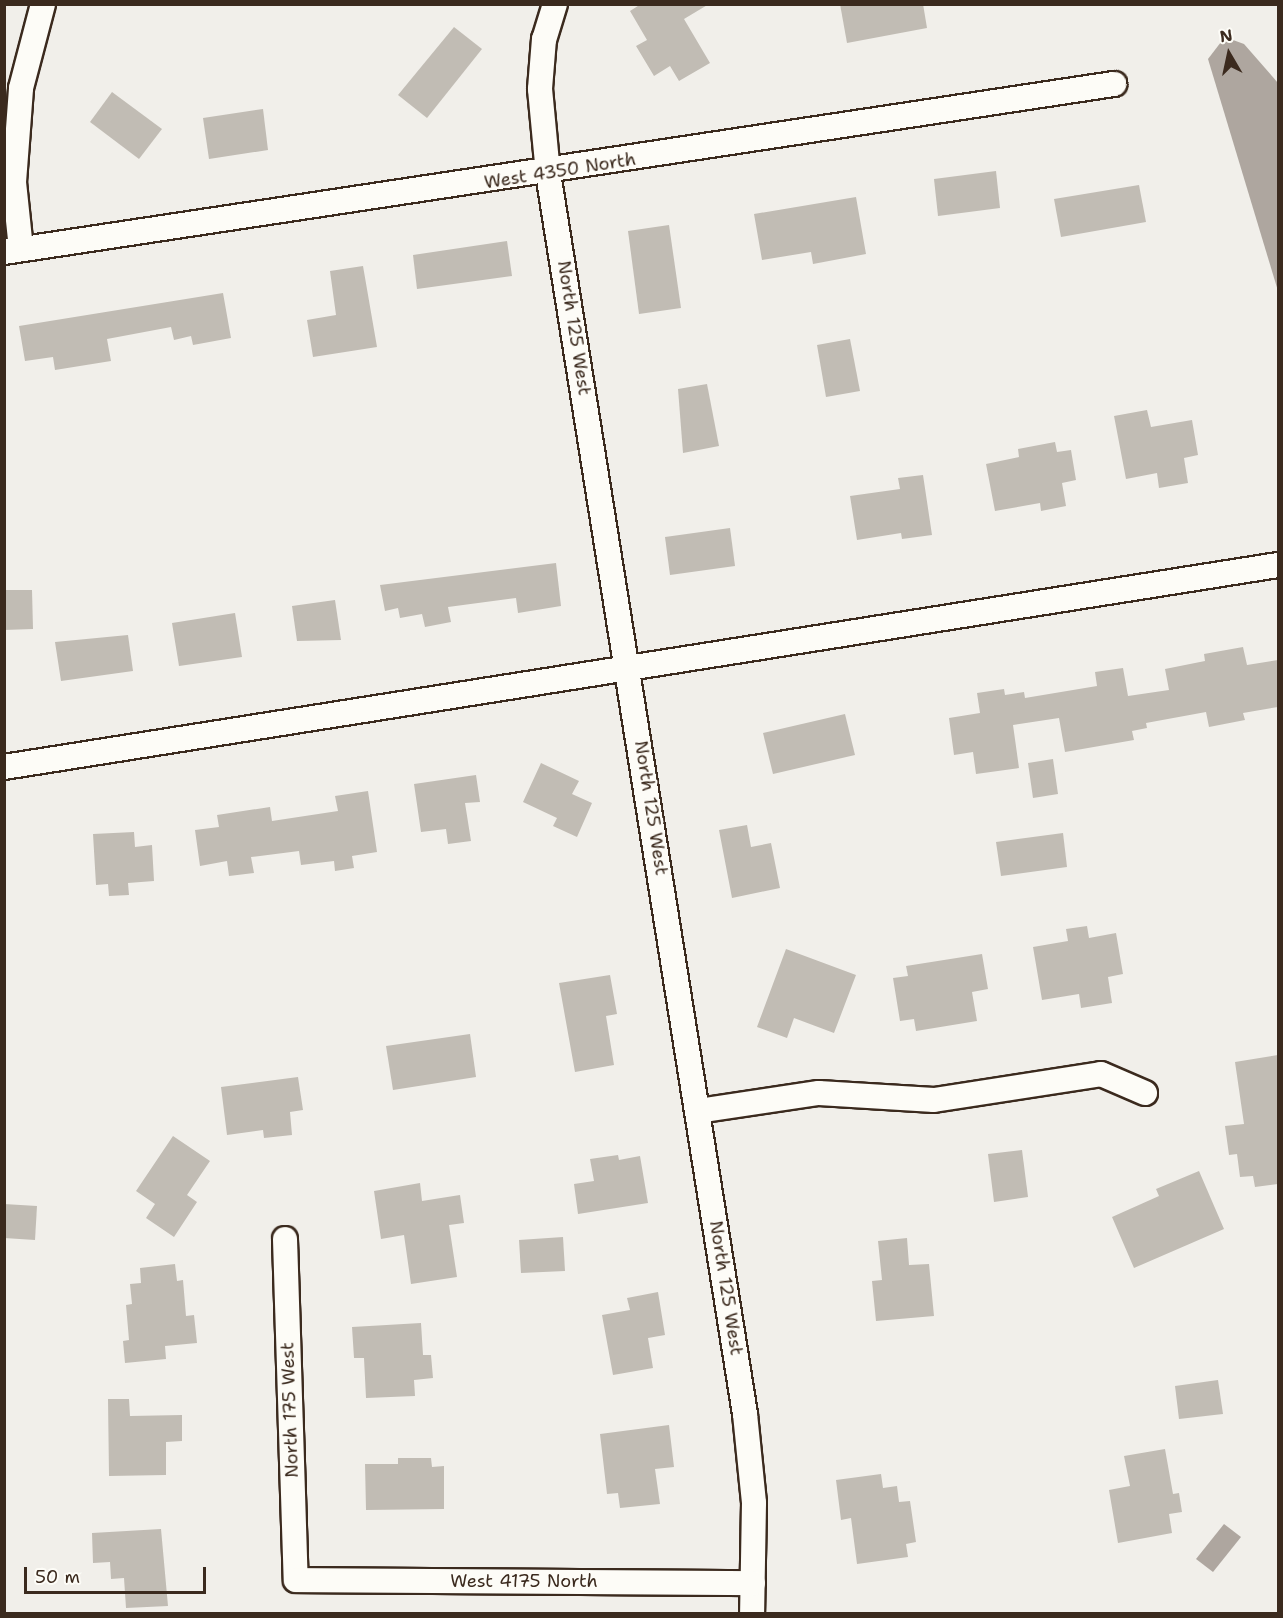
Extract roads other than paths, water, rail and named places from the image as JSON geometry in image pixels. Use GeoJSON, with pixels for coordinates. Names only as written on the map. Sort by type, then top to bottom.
{"type":"FeatureCollection","features":[{"type":"Feature","properties":{"kind":"street"},"geometry":{"type":"LineString","coordinates":[[13,251],[14,182],[21,88],[43,4]]}},
{"type":"Feature","properties":{"kind":"street","name":"North 125 West"},"geometry":{"type":"LineString","coordinates":[[555,4],[544,39],[540,89],[548,173],[629,668],[745,1414],[754,1503],[752,1614]]}},
{"type":"Feature","properties":{"kind":"street","name":"West 4350 North"},"geometry":{"type":"LineString","coordinates":[[13,251],[548,173],[1114,84]]}},
{"type":"Feature","properties":{"kind":"street"},"geometry":{"type":"LineString","coordinates":[[4,767],[1278,565]]}},
{"type":"Feature","properties":{"kind":"street"},"geometry":{"type":"LineString","coordinates":[[698,1111],[819,1093],[934,1100],[1101,1074],[1145,1093]]}},
{"type":"Feature","properties":{"kind":"street","name":"North 175 West"},"geometry":{"type":"LineString","coordinates":[[285,1239],[296,1580]]}},
{"type":"Feature","properties":{"kind":"street","name":"West 4175 North"},"geometry":{"type":"LineString","coordinates":[[296,1580],[753,1583]]}}]}
